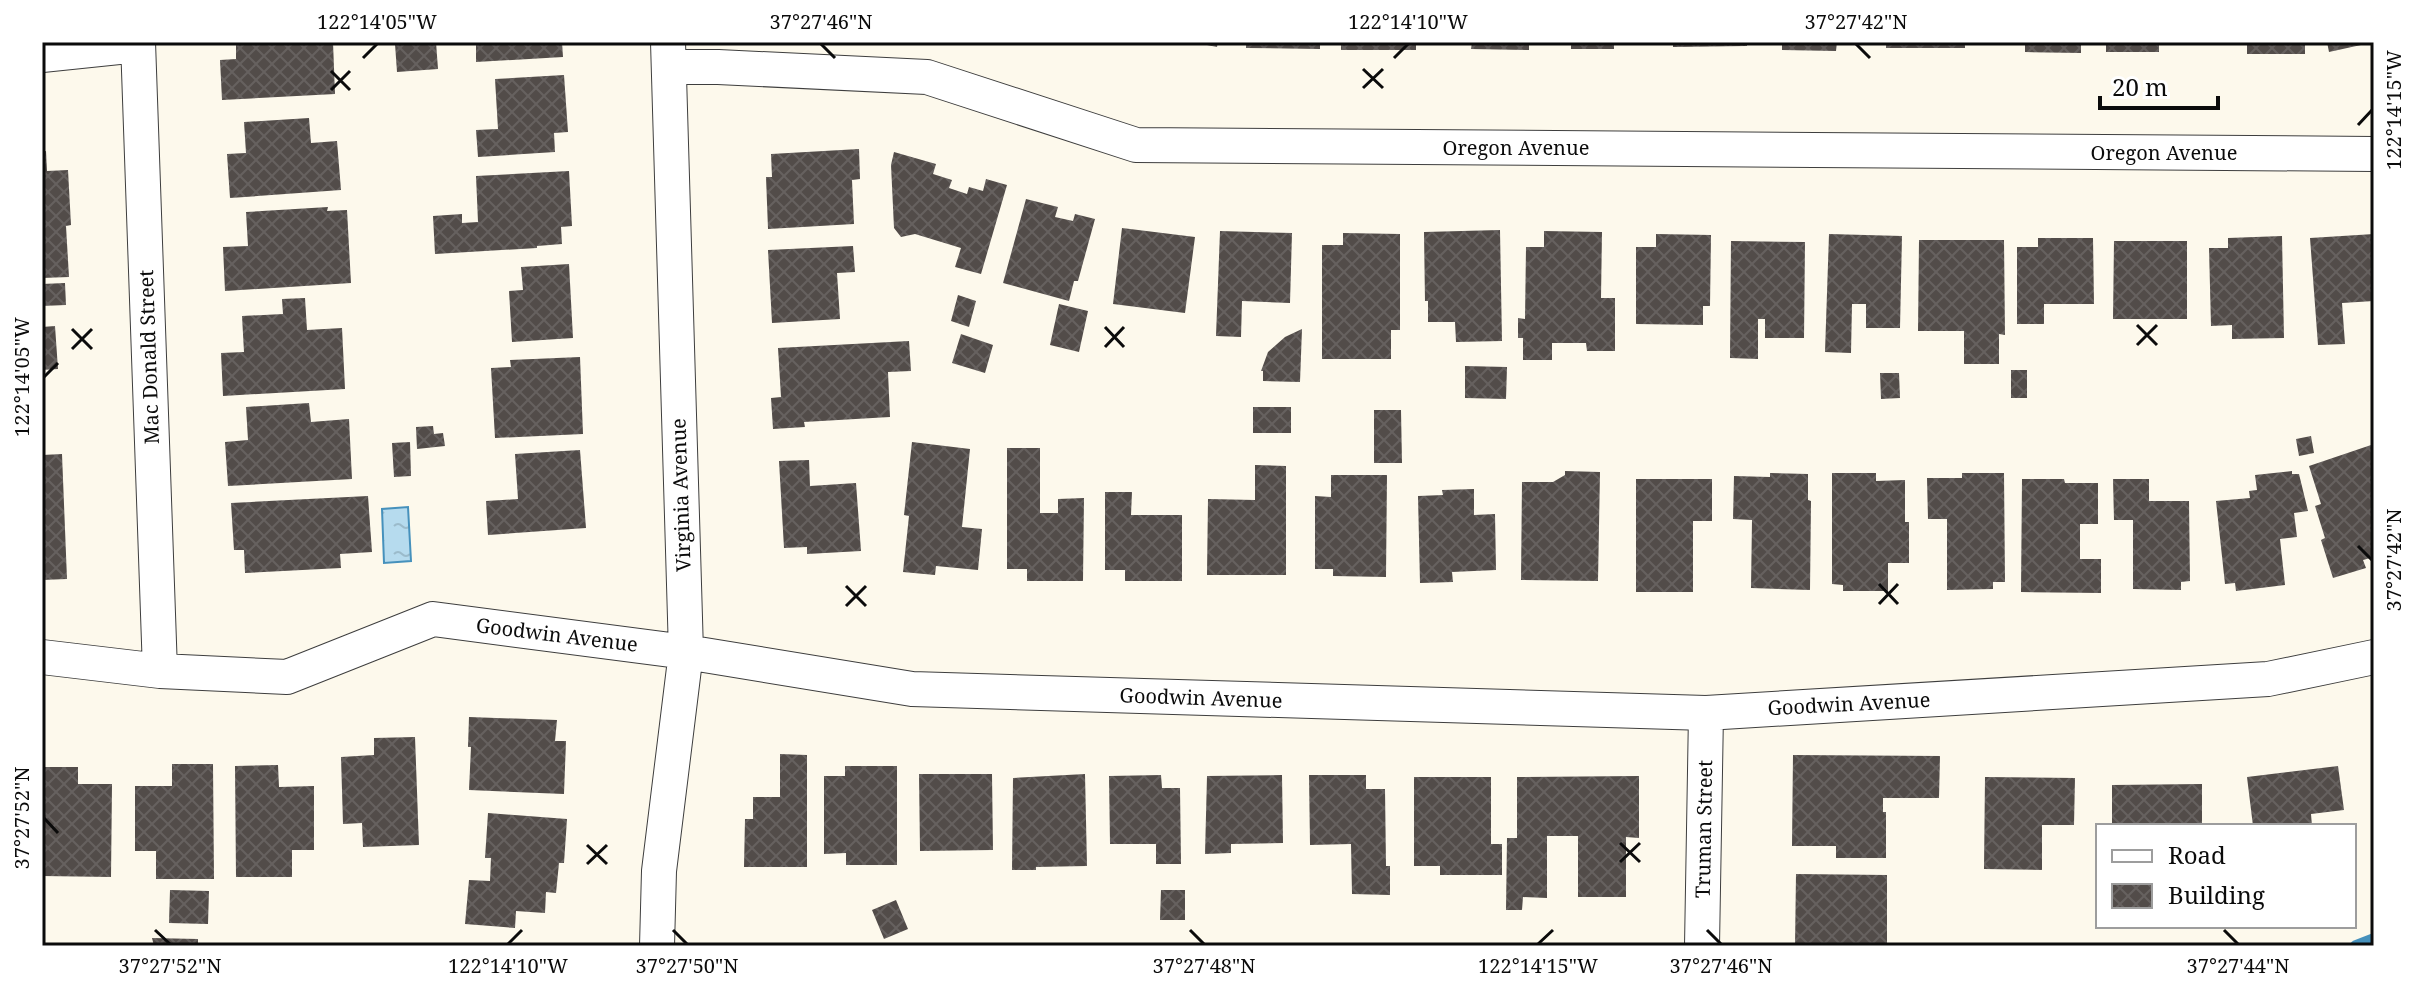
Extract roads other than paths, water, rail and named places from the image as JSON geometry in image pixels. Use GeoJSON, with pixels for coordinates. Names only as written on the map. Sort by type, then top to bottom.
{"type":"FeatureCollection","features":[{"type":"Feature","properties":{"kind":"street"},"geometry":{"type":"LineString","coordinates":[[42,55],[138,43]]}},
{"type":"Feature","properties":{"kind":"street","name":"Mac Donald Street"},"geometry":{"type":"LineString","coordinates":[[138,43],[160,671]]}},
{"type":"Feature","properties":{"kind":"street","name":"Oregon Avenue"},"geometry":{"type":"LineString","coordinates":[[668,54],[718,67],[927,77],[1136,145],[2374,154]]}},
{"type":"Feature","properties":{"kind":"street","name":"Virginia Avenue"},"geometry":{"type":"LineString","coordinates":[[657,946],[659,871],[686,652],[668,54]]}},
{"type":"Feature","properties":{"kind":"street","name":"Goodwin Avenue"},"geometry":{"type":"LineString","coordinates":[[42,657],[160,671],[287,677],[433,619],[686,652],[912,689],[1706,713],[2268,679],[2374,657]]}},
{"type":"Feature","properties":{"kind":"street","name":"Truman Street"},"geometry":{"type":"LineString","coordinates":[[1702,946],[1706,713]]}},
{"type":"Feature","properties":{"kind":"water"},"geometry":{"type":"Polygon","coordinates":[[[408,507],[411,561],[384,563],[382,509],[408,507]]]}},
{"type":"Feature","properties":{"kind":"waterway"},"geometry":{"type":"LineString","coordinates":[[2356,946],[2374,939]]}}]}
